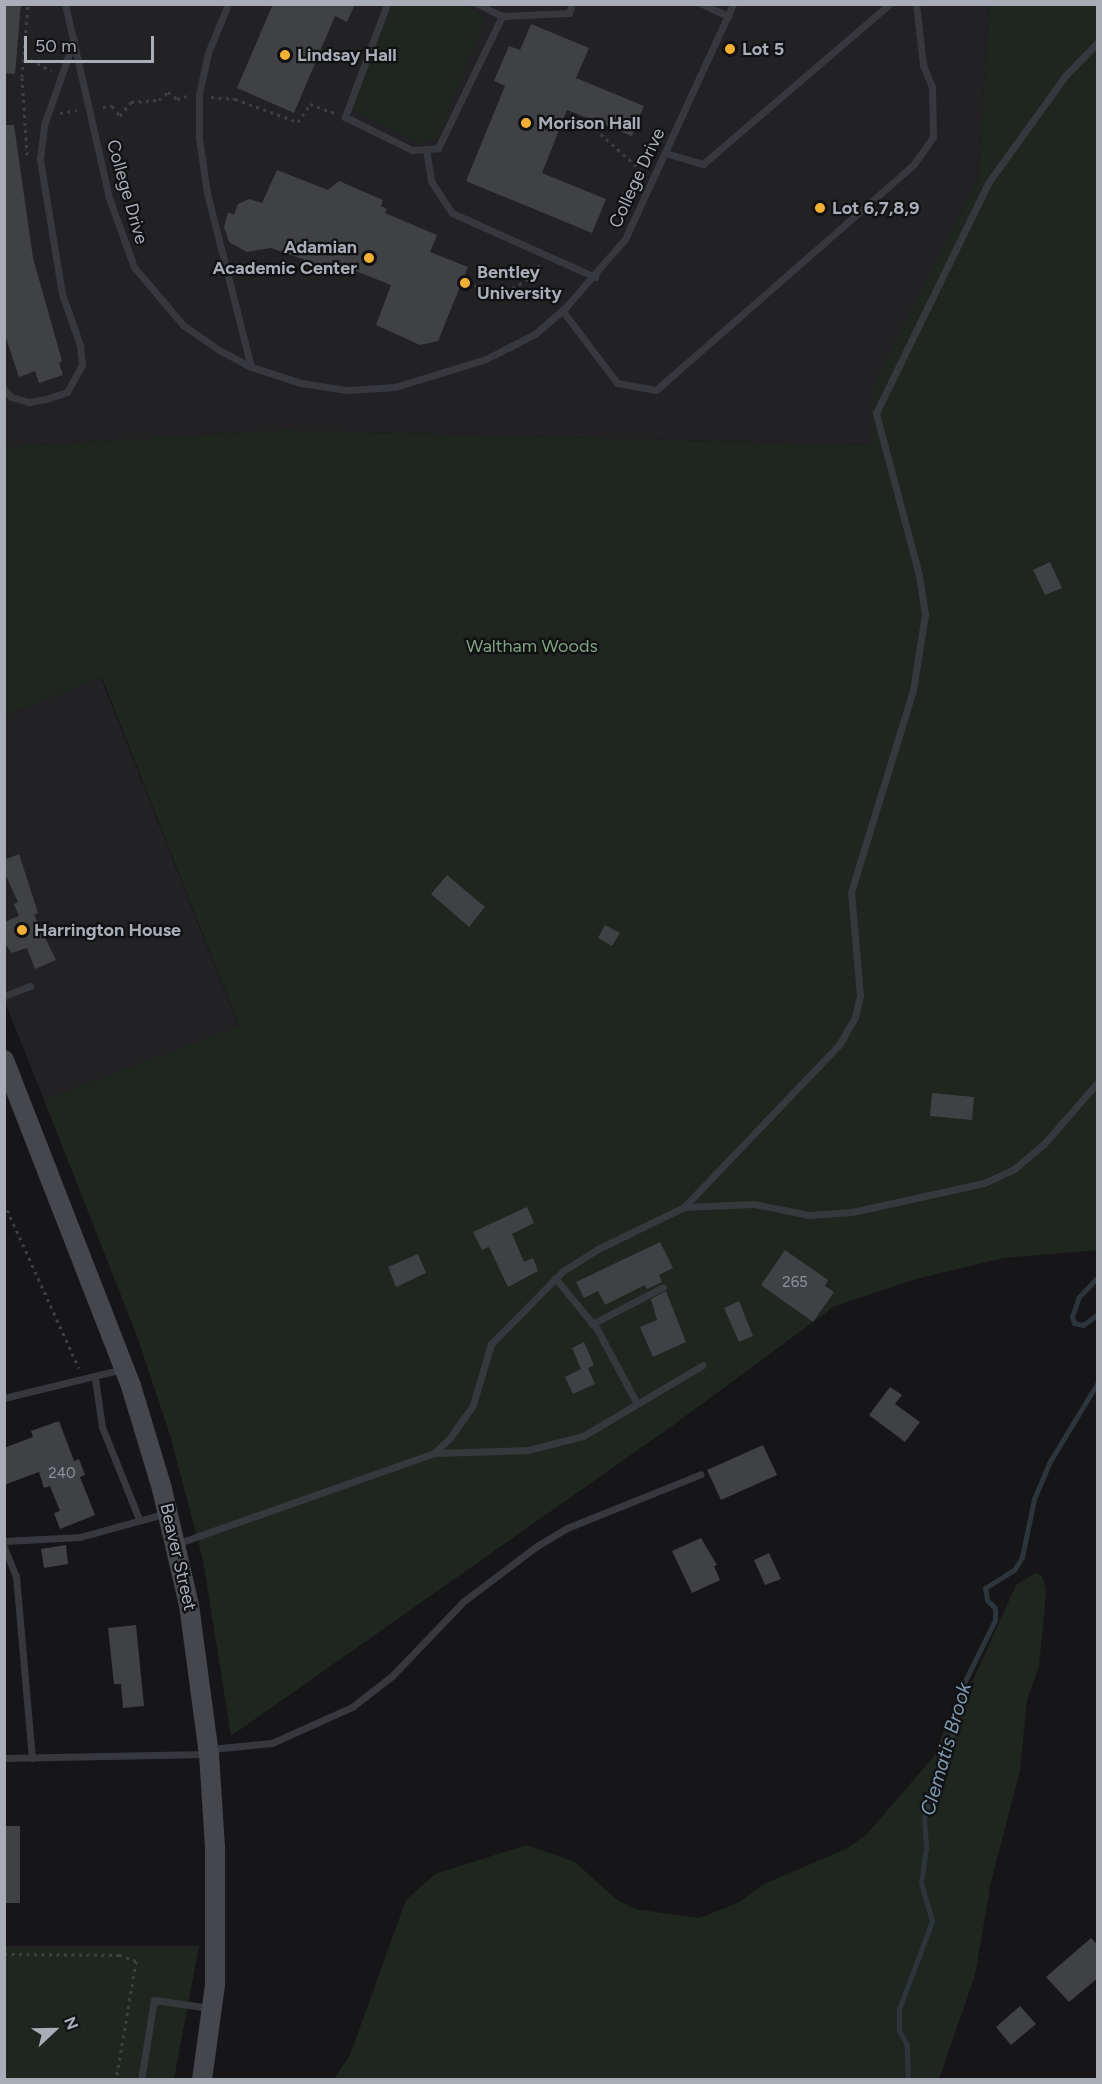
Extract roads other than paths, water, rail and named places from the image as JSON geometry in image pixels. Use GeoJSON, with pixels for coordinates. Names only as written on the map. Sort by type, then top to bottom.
{"type":"FeatureCollection","features":[{"type":"Feature","properties":{"kind":"main road","name":"Beaver Street"},"geometry":{"type":"LineString","coordinates":[[4,1060],[125,1368],[168,1513],[194,1630],[209,1752],[216,1881],[213,2008],[202,2079]]}},
{"type":"Feature","properties":{"kind":"lane","name":"College Drive"},"geometry":{"type":"LineString","coordinates":[[65,4],[109,198],[134,267],[183,325],[251,367],[301,383],[347,390],[395,387],[486,359],[535,334],[562,310],[595,277],[625,239],[733,4]]}},
{"type":"Feature","properties":{"kind":"lane"},"geometry":{"type":"LineString","coordinates":[[228,4],[206,63],[199,94],[199,138],[209,204],[251,367]]}},
{"type":"Feature","properties":{"kind":"lane"},"geometry":{"type":"LineString","coordinates":[[387,4],[345,117],[412,150],[438,148],[502,16]]}},
{"type":"Feature","properties":{"kind":"lane"},"geometry":{"type":"LineString","coordinates":[[478,4],[502,16],[569,13],[572,4]]}},
{"type":"Feature","properties":{"kind":"lane"},"geometry":{"type":"LineString","coordinates":[[702,4],[728,16]]}},
{"type":"Feature","properties":{"kind":"lane"},"geometry":{"type":"LineString","coordinates":[[665,153],[703,164],[890,4]]}},
{"type":"Feature","properties":{"kind":"lane"},"geometry":{"type":"LineString","coordinates":[[562,310],[617,383],[656,390],[914,164],[933,137],[932,87],[923,65],[916,4]]}},
{"type":"Feature","properties":{"kind":"lane"},"geometry":{"type":"LineString","coordinates":[[4,388],[11,397],[29,402],[46,399],[67,392],[82,365],[80,345],[62,294],[40,159],[44,125],[74,40]]}},
{"type":"Feature","properties":{"kind":"lane"},"geometry":{"type":"LineString","coordinates":[[434,1453],[450,1438],[473,1405],[491,1344],[555,1278],[598,1249],[684,1207],[839,1045],[855,1017],[860,996],[851,892],[913,690],[925,614],[919,575],[876,413],[988,183],[1066,75],[1098,42]]}},
{"type":"Feature","properties":{"kind":"lane"},"geometry":{"type":"LineString","coordinates":[[426,149],[431,181],[452,213],[595,277]]}},
{"type":"Feature","properties":{"kind":"lane"},"geometry":{"type":"LineString","coordinates":[[4,996],[30,986]]}},
{"type":"Feature","properties":{"kind":"lane"},"geometry":{"type":"LineString","coordinates":[[684,1207],[745,1204],[809,1215],[852,1212],[984,1183],[1014,1169],[1043,1145],[1098,1082]]}},
{"type":"Feature","properties":{"kind":"lane"},"geometry":{"type":"LineString","coordinates":[[555,1278],[592,1324],[636,1402]]}},
{"type":"Feature","properties":{"kind":"lane"},"geometry":{"type":"LineString","coordinates":[[592,1324],[663,1287]]}},
{"type":"Feature","properties":{"kind":"lane"},"geometry":{"type":"LineString","coordinates":[[176,1544],[434,1453],[495,1453],[555,1444],[582,1436],[636,1402],[703,1365]]}},
{"type":"Feature","properties":{"kind":"lane"},"geometry":{"type":"LineString","coordinates":[[4,1398],[85,1381],[125,1368]]}},
{"type":"Feature","properties":{"kind":"lane"},"geometry":{"type":"LineString","coordinates":[[95,1378],[102,1427],[139,1519]]}},
{"type":"Feature","properties":{"kind":"lane"},"geometry":{"type":"LineString","coordinates":[[4,1758],[209,1752],[266,1745],[352,1707],[380,1688],[464,1601],[537,1546],[567,1527],[701,1474]]}},
{"type":"Feature","properties":{"kind":"lane"},"geometry":{"type":"LineString","coordinates":[[4,1541],[80,1537],[139,1519],[168,1513]]}},
{"type":"Feature","properties":{"kind":"lane"},"geometry":{"type":"LineString","coordinates":[[4,1547],[15,1576],[32,1758]]}},
{"type":"Feature","properties":{"kind":"lane"},"geometry":{"type":"LineString","coordinates":[[141,2079],[154,2000],[213,2008]]}},
{"type":"Feature","properties":{"kind":"waterway","name":"Clematis Brook"},"geometry":{"type":"LineString","coordinates":[[1098,1277],[1079,1297],[1072,1316],[1074,1323],[1083,1325],[1098,1314]]}},
{"type":"Feature","properties":{"kind":"waterway","name":"Clematis Brook"},"geometry":{"type":"LineString","coordinates":[[908,2080],[907,2045],[899,2030],[899,2009],[932,1921],[921,1883],[926,1846],[924,1820],[929,1799],[943,1774],[964,1683],[995,1620],[995,1608],[987,1600],[985,1588],[1014,1570],[1022,1557],[1034,1499],[1049,1463],[1098,1382]]}},
{"type":"Feature","properties":{"kind":"place","name":"Lot 5"},"geometry":{"type":"Point","coordinates":[730,49]}},
{"type":"Feature","properties":{"kind":"place","name":"Lindsay Hall"},"geometry":{"type":"Point","coordinates":[285,55]}},
{"type":"Feature","properties":{"kind":"place","name":"Morison Hall"},"geometry":{"type":"Point","coordinates":[526,123]}},
{"type":"Feature","properties":{"kind":"place","name":"Lot 6,7,8,9"},"geometry":{"type":"Point","coordinates":[820,208]}},
{"type":"Feature","properties":{"kind":"place","name":"Adamian Academic Center"},"geometry":{"type":"Point","coordinates":[369,258]}},
{"type":"Feature","properties":{"kind":"place","name":"Bentley University"},"geometry":{"type":"Point","coordinates":[465,283]}},
{"type":"Feature","properties":{"kind":"place","name":"Harrington House"},"geometry":{"type":"Point","coordinates":[22,930]}},
{"type":"Feature","properties":{"kind":"park label","name":"Waltham Woods"},"geometry":{"type":"Point","coordinates":[532,646]}}]}
